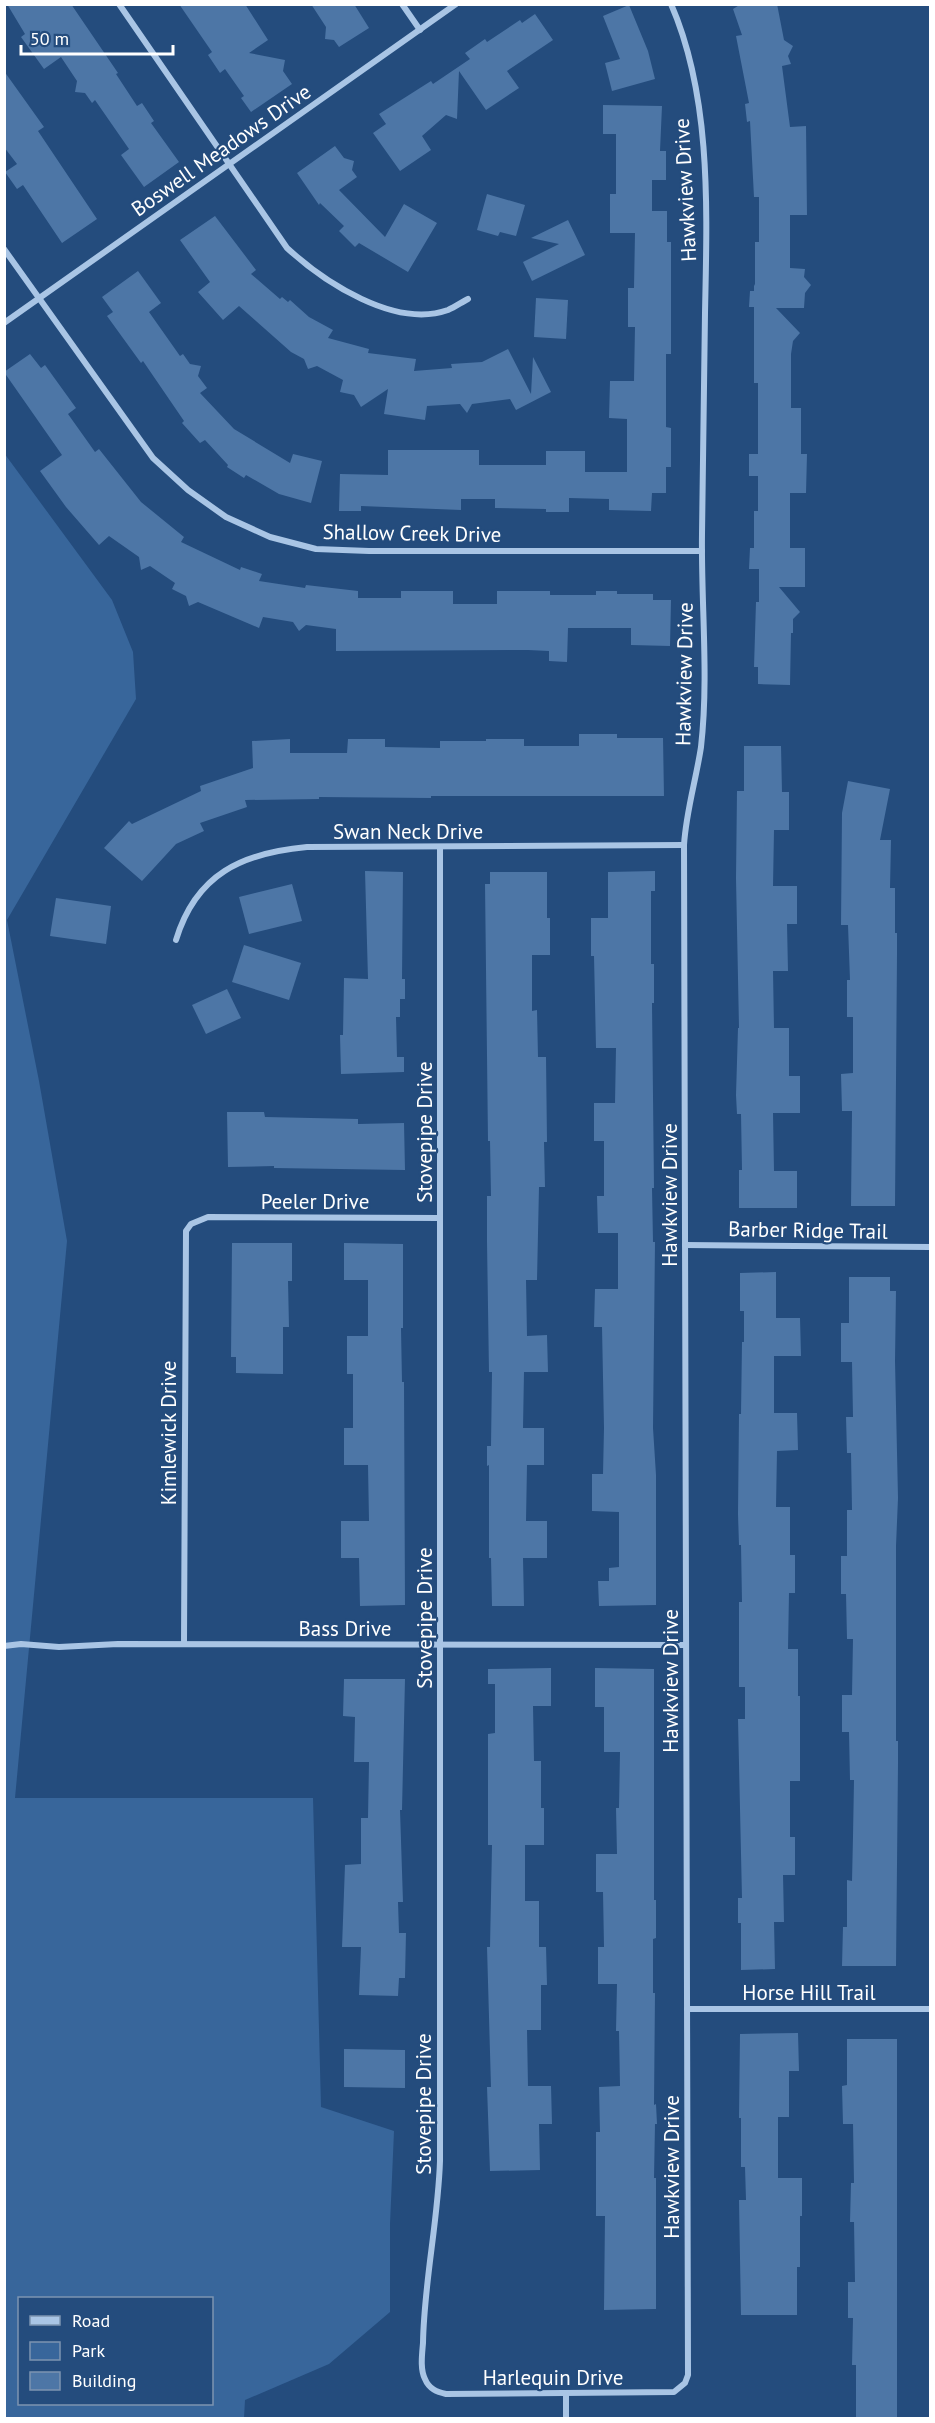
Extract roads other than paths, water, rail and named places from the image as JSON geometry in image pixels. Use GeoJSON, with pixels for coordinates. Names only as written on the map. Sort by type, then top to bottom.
{"type":"FeatureCollection","features":[{"type":"Feature","properties":{"kind":"street"},"geometry":{"type":"LineString","coordinates":[[119,4],[287,248],[309,269],[346,291],[386,309],[407,313],[428,314],[448,310],[468,299]]}},
{"type":"Feature","properties":{"kind":"street"},"geometry":{"type":"LineString","coordinates":[[402,4],[420,30]]}},
{"type":"Feature","properties":{"kind":"street","name":"Boswell Meadows Drive"},"geometry":{"type":"LineString","coordinates":[[4,323],[456,4]]}},
{"type":"Feature","properties":{"kind":"street","name":"Hawkview Drive"},"geometry":{"type":"LineString","coordinates":[[670,4],[690,62],[702,135],[707,205],[702,551],[703,711],[700,747],[686,820],[684,845],[688,2375],[686,2384],[680,2388]]}},
{"type":"Feature","properties":{"kind":"street","name":"Shallow Creek Drive"},"geometry":{"type":"LineString","coordinates":[[4,249],[153,458],[188,490],[226,517],[270,537],[316,549],[369,551],[702,551]]}},
{"type":"Feature","properties":{"kind":"street","name":"Swan Neck Drive"},"geometry":{"type":"LineString","coordinates":[[176,940],[182,918],[209,882],[227,868],[267,852],[308,848],[684,845]]}},
{"type":"Feature","properties":{"kind":"street","name":"Stovepipe Drive"},"geometry":{"type":"LineString","coordinates":[[428,2386],[422,2368],[423,2316],[437,2206],[440,2161],[440,848]]}},
{"type":"Feature","properties":{"kind":"street","name":"Peeler Drive"},"geometry":{"type":"LineString","coordinates":[[191,1224],[208,1217],[440,1218]]}},
{"type":"Feature","properties":{"kind":"street","name":"Kimlewick Drive"},"geometry":{"type":"LineString","coordinates":[[184,1644],[185,1241],[186,1231],[191,1224]]}},
{"type":"Feature","properties":{"kind":"street","name":"Barber Ridge Trail"},"geometry":{"type":"LineString","coordinates":[[685,1245],[930,1247]]}},
{"type":"Feature","properties":{"kind":"street","name":"Bass Drive"},"geometry":{"type":"LineString","coordinates":[[4,1646],[21,1644],[60,1647],[184,1644],[686,1645]]}},
{"type":"Feature","properties":{"kind":"street","name":"Horse Hill Trail"},"geometry":{"type":"LineString","coordinates":[[687,2009],[930,2009]]}},
{"type":"Feature","properties":{"kind":"street","name":"Harlequin Drive"},"geometry":{"type":"LineString","coordinates":[[428,2386],[436,2392],[446,2394],[666,2392],[680,2388]]}},
{"type":"Feature","properties":{"kind":"street"},"geometry":{"type":"LineString","coordinates":[[566,2393],[566,2418]]}}]}
